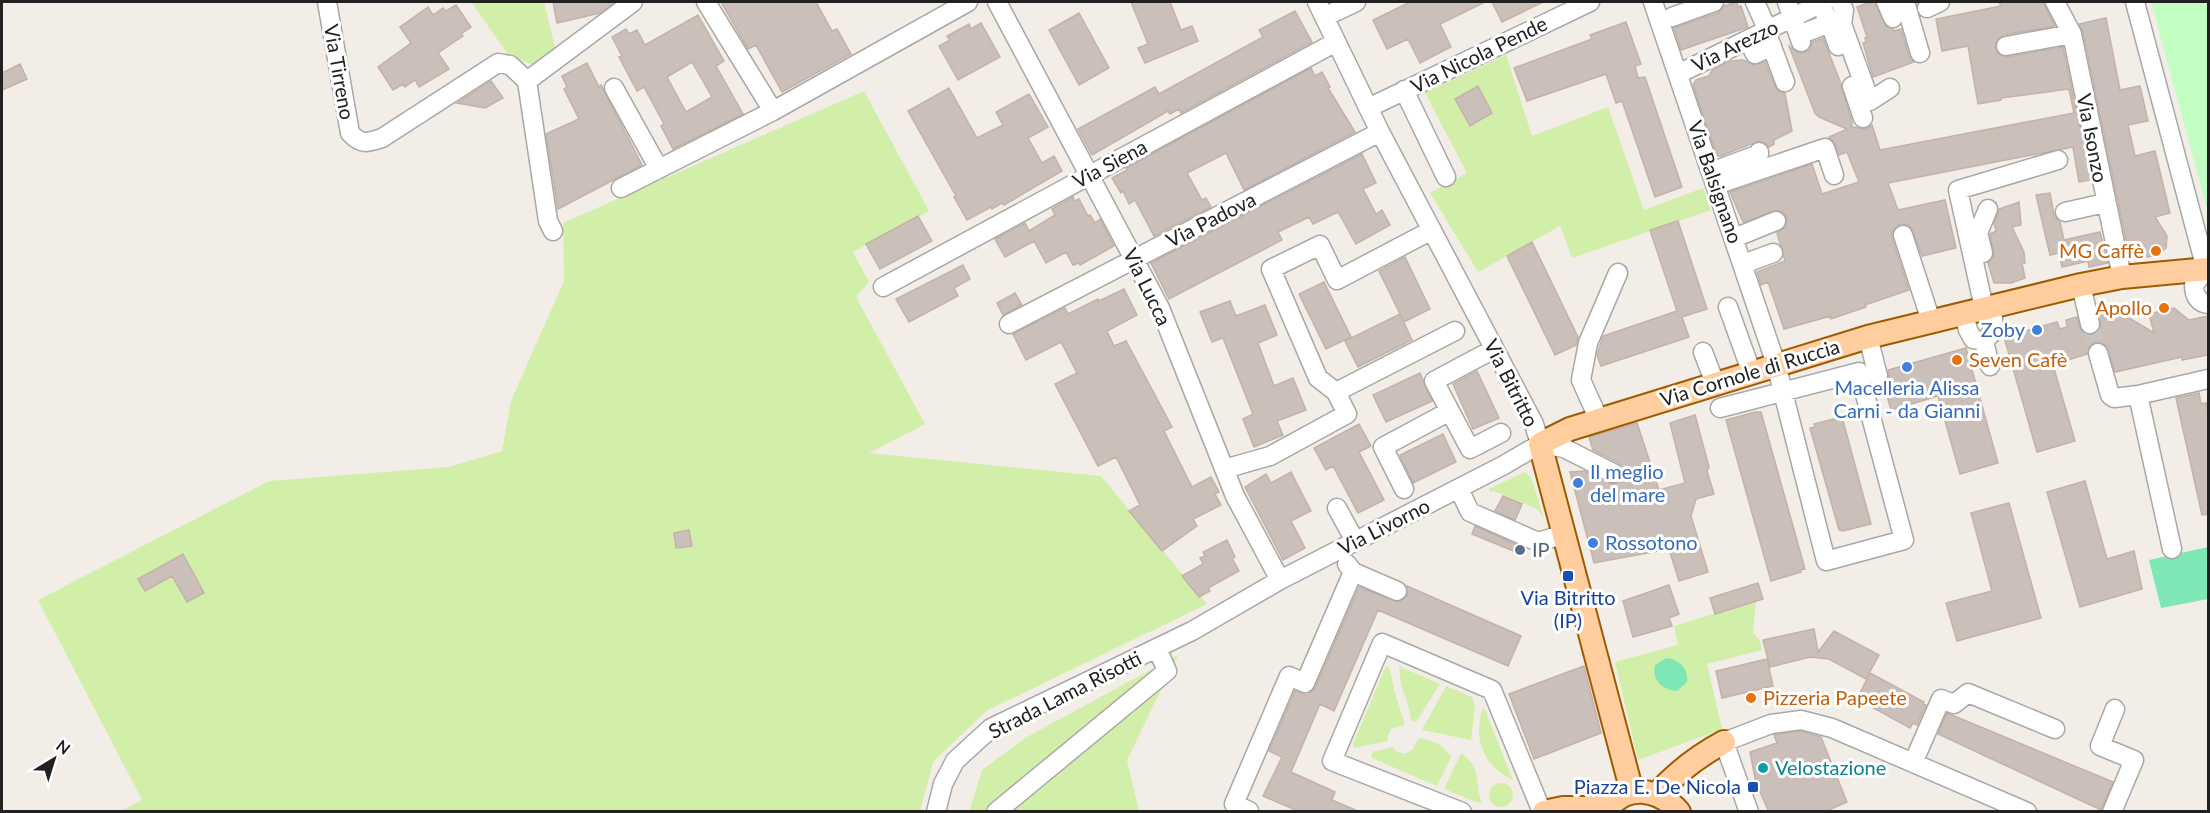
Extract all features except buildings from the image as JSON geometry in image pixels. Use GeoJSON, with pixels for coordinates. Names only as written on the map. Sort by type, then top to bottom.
{"type":"FeatureCollection","features":[{"type":"Feature","properties":{"kind":"main road","name":"Via Cornole di Ruccia"},"geometry":{"type":"LineString","coordinates":[[1540,444],[1560,433],[1599,420],[1751,371],[1868,337],[2076,286],[2122,277],[2208,269]]}},
{"type":"Feature","properties":{"kind":"main road","name":"Via Bitritto"},"geometry":{"type":"LineString","coordinates":[[1540,444],[1632,792]]}},
{"type":"Feature","properties":{"kind":"main road"},"geometry":{"type":"LineString","coordinates":[[1657,794],[1674,775],[1724,742]]}},
{"type":"Feature","properties":{"kind":"main road"},"geometry":{"type":"LineString","coordinates":[[1543,812],[1563,808],[1607,810],[1618,798],[1632,792],[1644,791],[1657,794],[1669,801],[1679,812]]}},
{"type":"Feature","properties":{"kind":"street","name":"Via Tirreno"},"geometry":{"type":"LineString","coordinates":[[327,2],[350,133],[357,141],[369,142],[382,138],[498,63],[510,65],[527,81]]}},
{"type":"Feature","properties":{"kind":"street"},"geometry":{"type":"LineString","coordinates":[[554,231],[548,221],[527,81],[633,2]]}},
{"type":"Feature","properties":{"kind":"street"},"geometry":{"type":"LineString","coordinates":[[706,2],[773,111]]}},
{"type":"Feature","properties":{"kind":"street"},"geometry":{"type":"LineString","coordinates":[[621,188],[773,111],[968,2]]}},
{"type":"Feature","properties":{"kind":"street","name":"Via Lucca"},"geometry":{"type":"LineString","coordinates":[[997,2],[1160,308],[1235,496],[1280,580]]}},
{"type":"Feature","properties":{"kind":"street"},"geometry":{"type":"LineString","coordinates":[[1320,9],[1356,2]]}},
{"type":"Feature","properties":{"kind":"street","name":"Via Nicola Pende"},"geometry":{"type":"LineString","coordinates":[[1368,108],[1590,2]]}},
{"type":"Feature","properties":{"kind":"street","name":"Via Balsignano"},"geometry":{"type":"LineString","coordinates":[[1653,2],[1776,364],[1783,392],[1827,561],[1904,540],[1859,372],[1783,392]]}},
{"type":"Feature","properties":{"kind":"street"},"geometry":{"type":"LineString","coordinates":[[1672,16],[1714,2]]}},
{"type":"Feature","properties":{"kind":"street"},"geometry":{"type":"LineString","coordinates":[[1822,2],[1863,118]]}},
{"type":"Feature","properties":{"kind":"street","name":"Via Arezzo"},"geometry":{"type":"LineString","coordinates":[[1678,74],[1822,2]]}},
{"type":"Feature","properties":{"kind":"street"},"geometry":{"type":"LineString","coordinates":[[1840,2],[1844,10],[1842,24],[1870,101],[1890,88]]}},
{"type":"Feature","properties":{"kind":"street"},"geometry":{"type":"LineString","coordinates":[[1850,2],[1854,9],[1852,25],[1862,54]]}},
{"type":"Feature","properties":{"kind":"street"},"geometry":{"type":"LineString","coordinates":[[1905,2],[1920,54]]}},
{"type":"Feature","properties":{"kind":"street","name":"Via Isonzo"},"geometry":{"type":"LineString","coordinates":[[2055,2],[2072,34],[2122,277]]}},
{"type":"Feature","properties":{"kind":"street"},"geometry":{"type":"LineString","coordinates":[[2135,2],[2208,269],[2194,285],[2196,296],[2208,304]]}},
{"type":"Feature","properties":{"kind":"street"},"geometry":{"type":"LineString","coordinates":[[1752,5],[1772,28],[1785,82]]}},
{"type":"Feature","properties":{"kind":"street","name":"Via Bitritto"},"geometry":{"type":"LineString","coordinates":[[1320,9],[1380,132],[1534,424],[1540,444]]}},
{"type":"Feature","properties":{"kind":"street"},"geometry":{"type":"LineString","coordinates":[[1772,28],[1801,39],[1830,23]]}},
{"type":"Feature","properties":{"kind":"street"},"geometry":{"type":"LineString","coordinates":[[2006,46],[2072,34]]}},
{"type":"Feature","properties":{"kind":"street","name":"Via Siena"},"geometry":{"type":"LineString","coordinates":[[884,287],[1336,42]]}},
{"type":"Feature","properties":{"kind":"street"},"geometry":{"type":"LineString","coordinates":[[614,88],[659,169]]}},
{"type":"Feature","properties":{"kind":"street"},"geometry":{"type":"LineString","coordinates":[[1404,90],[1446,177]]}},
{"type":"Feature","properties":{"kind":"street","name":"Via Padova"},"geometry":{"type":"LineString","coordinates":[[1009,324],[1380,132]]}},
{"type":"Feature","properties":{"kind":"street"},"geometry":{"type":"LineString","coordinates":[[1714,179],[1825,148],[1834,175]]}},
{"type":"Feature","properties":{"kind":"street"},"geometry":{"type":"LineString","coordinates":[[1714,179],[1759,152]]}},
{"type":"Feature","properties":{"kind":"street"},"geometry":{"type":"LineString","coordinates":[[1984,341],[1992,333],[1993,318],[1983,309],[1958,190],[2058,160]]}},
{"type":"Feature","properties":{"kind":"street"},"geometry":{"type":"LineString","coordinates":[[2065,212],[2105,203]]}},
{"type":"Feature","properties":{"kind":"street"},"geometry":{"type":"LineString","coordinates":[[1984,341],[1973,339],[1968,330],[1983,309],[1978,233],[1988,209]]}},
{"type":"Feature","properties":{"kind":"street"},"geometry":{"type":"LineString","coordinates":[[1734,238],[1776,221]]}},
{"type":"Feature","properties":{"kind":"street"},"geometry":{"type":"LineString","coordinates":[[1224,469],[1269,456],[1347,414],[1336,392],[1318,378],[1271,269],[1320,245],[1337,280],[1432,230]]}},
{"type":"Feature","properties":{"kind":"street"},"geometry":{"type":"LineString","coordinates":[[1904,235],[1930,321]]}},
{"type":"Feature","properties":{"kind":"street"},"geometry":{"type":"LineString","coordinates":[[1743,264],[1773,253]]}},
{"type":"Feature","properties":{"kind":"street"},"geometry":{"type":"LineString","coordinates":[[1599,420],[1581,380],[1588,343],[1618,273]]}},
{"type":"Feature","properties":{"kind":"street"},"geometry":{"type":"LineString","coordinates":[[2076,286],[2084,319]]}},
{"type":"Feature","properties":{"kind":"street"},"geometry":{"type":"LineString","coordinates":[[1728,307],[1751,371]]}},
{"type":"Feature","properties":{"kind":"street"},"geometry":{"type":"LineString","coordinates":[[1336,392],[1455,331]]}},
{"type":"Feature","properties":{"kind":"street"},"geometry":{"type":"LineString","coordinates":[[1868,337],[1878,376]]}},
{"type":"Feature","properties":{"kind":"street"},"geometry":{"type":"LineString","coordinates":[[1984,341],[1990,366]]}},
{"type":"Feature","properties":{"kind":"street"},"geometry":{"type":"LineString","coordinates":[[1494,350],[1434,381],[1470,448],[1501,433]]}},
{"type":"Feature","properties":{"kind":"street"},"geometry":{"type":"LineString","coordinates":[[1703,352],[1715,383]]}},
{"type":"Feature","properties":{"kind":"street"},"geometry":{"type":"LineString","coordinates":[[2098,353],[2110,395],[2114,398],[2138,395],[2208,379]]}},
{"type":"Feature","properties":{"kind":"street"},"geometry":{"type":"LineString","coordinates":[[1720,408],[1783,392]]}},
{"type":"Feature","properties":{"kind":"street"},"geometry":{"type":"LineString","coordinates":[[2138,395],[2172,549]]}},
{"type":"Feature","properties":{"kind":"street"},"geometry":{"type":"LineString","coordinates":[[1404,489],[1383,447],[1450,411]]}},
{"type":"Feature","properties":{"kind":"street"},"geometry":{"type":"LineString","coordinates":[[1540,444],[1564,448],[1613,472]]}},
{"type":"Feature","properties":{"kind":"street","name":"Via Livorno"},"geometry":{"type":"LineString","coordinates":[[1228,611],[1280,580],[1459,489],[1540,444]]}},
{"type":"Feature","properties":{"kind":"street"},"geometry":{"type":"LineString","coordinates":[[1459,489],[1470,512],[1538,542],[1565,534]]}},
{"type":"Feature","properties":{"kind":"street"},"geometry":{"type":"LineString","coordinates":[[1337,508],[1355,541]]}},
{"type":"Feature","properties":{"kind":"street"},"geometry":{"type":"LineString","coordinates":[[1336,551],[1353,572],[1397,591]]}},
{"type":"Feature","properties":{"kind":"street"},"geometry":{"type":"LineString","coordinates":[[1249,811],[1233,804],[1289,676],[1305,683],[1353,572]]}},
{"type":"Feature","properties":{"kind":"street","name":"Strada Lama Risotti"},"geometry":{"type":"LineString","coordinates":[[936,812],[943,784],[955,761],[991,728],[1228,611]]}},
{"type":"Feature","properties":{"kind":"street"},"geometry":{"type":"LineString","coordinates":[[1462,812],[1332,761],[1382,643],[1492,690],[1543,812]]}},
{"type":"Feature","properties":{"kind":"street"},"geometry":{"type":"LineString","coordinates":[[996,812],[1167,671],[1157,648]]}},
{"type":"Feature","properties":{"kind":"street"},"geometry":{"type":"LineString","coordinates":[[1913,763],[1941,699],[1954,704],[1968,693],[2055,729]]}},
{"type":"Feature","properties":{"kind":"street"},"geometry":{"type":"LineString","coordinates":[[2112,812],[2134,760],[2100,746],[2115,709]]}},
{"type":"Feature","properties":{"kind":"street"},"geometry":{"type":"LineString","coordinates":[[1749,812],[1724,742],[1771,724],[1801,720],[1832,728],[2027,812]]}},
{"type":"Feature","properties":{"kind":"green space"},"geometry":{"type":"Polygon","coordinates":[[[471,2],[544,2],[556,52],[536,66],[509,56],[471,2]]]}},
{"type":"Feature","properties":{"kind":"green space"},"geometry":{"type":"Polygon","coordinates":[[[2151,2],[2208,2],[2208,212],[2151,2]]]}},
{"type":"Feature","properties":{"kind":"green space"},"geometry":{"type":"Polygon","coordinates":[[[1506,55],[1532,136],[1608,107],[1644,210],[1703,188],[1711,210],[1572,258],[1560,226],[1478,272],[1430,193],[1467,173],[1425,93],[1506,55]]]}},
{"type":"Feature","properties":{"kind":"green space"},"geometry":{"type":"Polygon","coordinates":[[[864,91],[929,211],[853,252],[869,282],[856,297],[925,424],[869,453],[1101,476],[1207,604],[986,711],[933,762],[920,811],[119,812],[142,800],[38,600],[269,481],[449,467],[502,451],[511,401],[564,281],[563,223],[864,91]]]}},
{"type":"Feature","properties":{"kind":"green space"},"geometry":{"type":"Polygon","coordinates":[[[1524,472],[1531,477],[1544,518],[1537,509],[1494,491],[1490,492],[1489,489],[1524,472]]]}},
{"type":"Feature","properties":{"kind":"green space"},"geometry":{"type":"Polygon","coordinates":[[[2208,547],[2208,599],[2161,608],[2149,560],[2208,547]]]}},
{"type":"Feature","properties":{"kind":"green space"},"geometry":{"type":"Polygon","coordinates":[[[1756,601],[1753,633],[1760,641],[1762,650],[1707,664],[1722,729],[1638,760],[1615,662],[1678,645],[1674,626],[1756,601]]]}},
{"type":"Feature","properties":{"kind":"green space"},"geometry":{"type":"Polygon","coordinates":[[[1178,655],[1127,760],[1139,811],[969,812],[982,770],[1025,738],[1178,655]]]}},
{"type":"Feature","properties":{"kind":"green space"},"geometry":{"type":"Polygon","coordinates":[[[1666,658],[1679,663],[1685,669],[1687,682],[1677,691],[1667,689],[1659,683],[1655,675],[1655,665],[1666,658]]]}},
{"type":"Feature","properties":{"kind":"green space"},"geometry":{"type":"Polygon","coordinates":[[[1386,666],[1390,669],[1405,725],[1391,729],[1387,737],[1388,741],[1354,748],[1353,744],[1386,666]]]}},
{"type":"Feature","properties":{"kind":"green space"},"geometry":{"type":"Polygon","coordinates":[[[1399,666],[1440,684],[1416,722],[1411,720],[1401,686],[1399,666]]]}},
{"type":"Feature","properties":{"kind":"green space"},"geometry":{"type":"Polygon","coordinates":[[[1446,686],[1472,697],[1475,706],[1471,740],[1422,730],[1446,686]]]}},
{"type":"Feature","properties":{"kind":"green space"},"geometry":{"type":"Polygon","coordinates":[[[1484,707],[1513,780],[1497,770],[1482,748],[1479,730],[1484,707]]]}},
{"type":"Feature","properties":{"kind":"green space"},"geometry":{"type":"Polygon","coordinates":[[[1418,738],[1437,743],[1451,757],[1437,786],[1371,756],[1373,752],[1393,747],[1395,751],[1405,754],[1413,749],[1418,738]]]}},
{"type":"Feature","properties":{"kind":"green space"},"geometry":{"type":"Polygon","coordinates":[[[1461,753],[1468,759],[1475,771],[1482,803],[1444,789],[1461,753]]]}},
{"type":"Feature","properties":{"kind":"green space"},"geometry":{"type":"Polygon","coordinates":[[[1501,783],[1509,787],[1513,795],[1509,803],[1501,807],[1493,803],[1489,795],[1493,787],[1501,783]]]}},
{"type":"Feature","properties":{"kind":"tunnel"},"geometry":{"type":"LineString","coordinates":[[2090,324],[2098,353]]}},
{"type":"Feature","properties":{"kind":"place","name":"MG Caffè"},"geometry":{"type":"Point","coordinates":[2156,251]}},
{"type":"Feature","properties":{"kind":"place","name":"Apollo"},"geometry":{"type":"Point","coordinates":[2164,308]}},
{"type":"Feature","properties":{"kind":"place","name":"Zoby"},"geometry":{"type":"Point","coordinates":[2037,330]}},
{"type":"Feature","properties":{"kind":"place","name":"Seven Cafè"},"geometry":{"type":"Point","coordinates":[1957,360]}},
{"type":"Feature","properties":{"kind":"place","name":"Macelleria Alissa Carni - da Gianni"},"geometry":{"type":"Point","coordinates":[1907,367]}},
{"type":"Feature","properties":{"kind":"place","name":"Il meglio del mare"},"geometry":{"type":"Point","coordinates":[1578,483]}},
{"type":"Feature","properties":{"kind":"place","name":"Rossotono"},"geometry":{"type":"Point","coordinates":[1593,543]}},
{"type":"Feature","properties":{"kind":"place","name":"IP"},"geometry":{"type":"Point","coordinates":[1520,550]}},
{"type":"Feature","properties":{"kind":"place","name":"Via Bitritto (IP)"},"geometry":{"type":"Point","coordinates":[1568,576]}},
{"type":"Feature","properties":{"kind":"place","name":"Pizzeria Papeete"},"geometry":{"type":"Point","coordinates":[1751,698]}},
{"type":"Feature","properties":{"kind":"place","name":"Velostazione"},"geometry":{"type":"Point","coordinates":[1763,768]}},
{"type":"Feature","properties":{"kind":"place","name":"Piazza E. De Nicola"},"geometry":{"type":"Point","coordinates":[1753,787]}}]}
